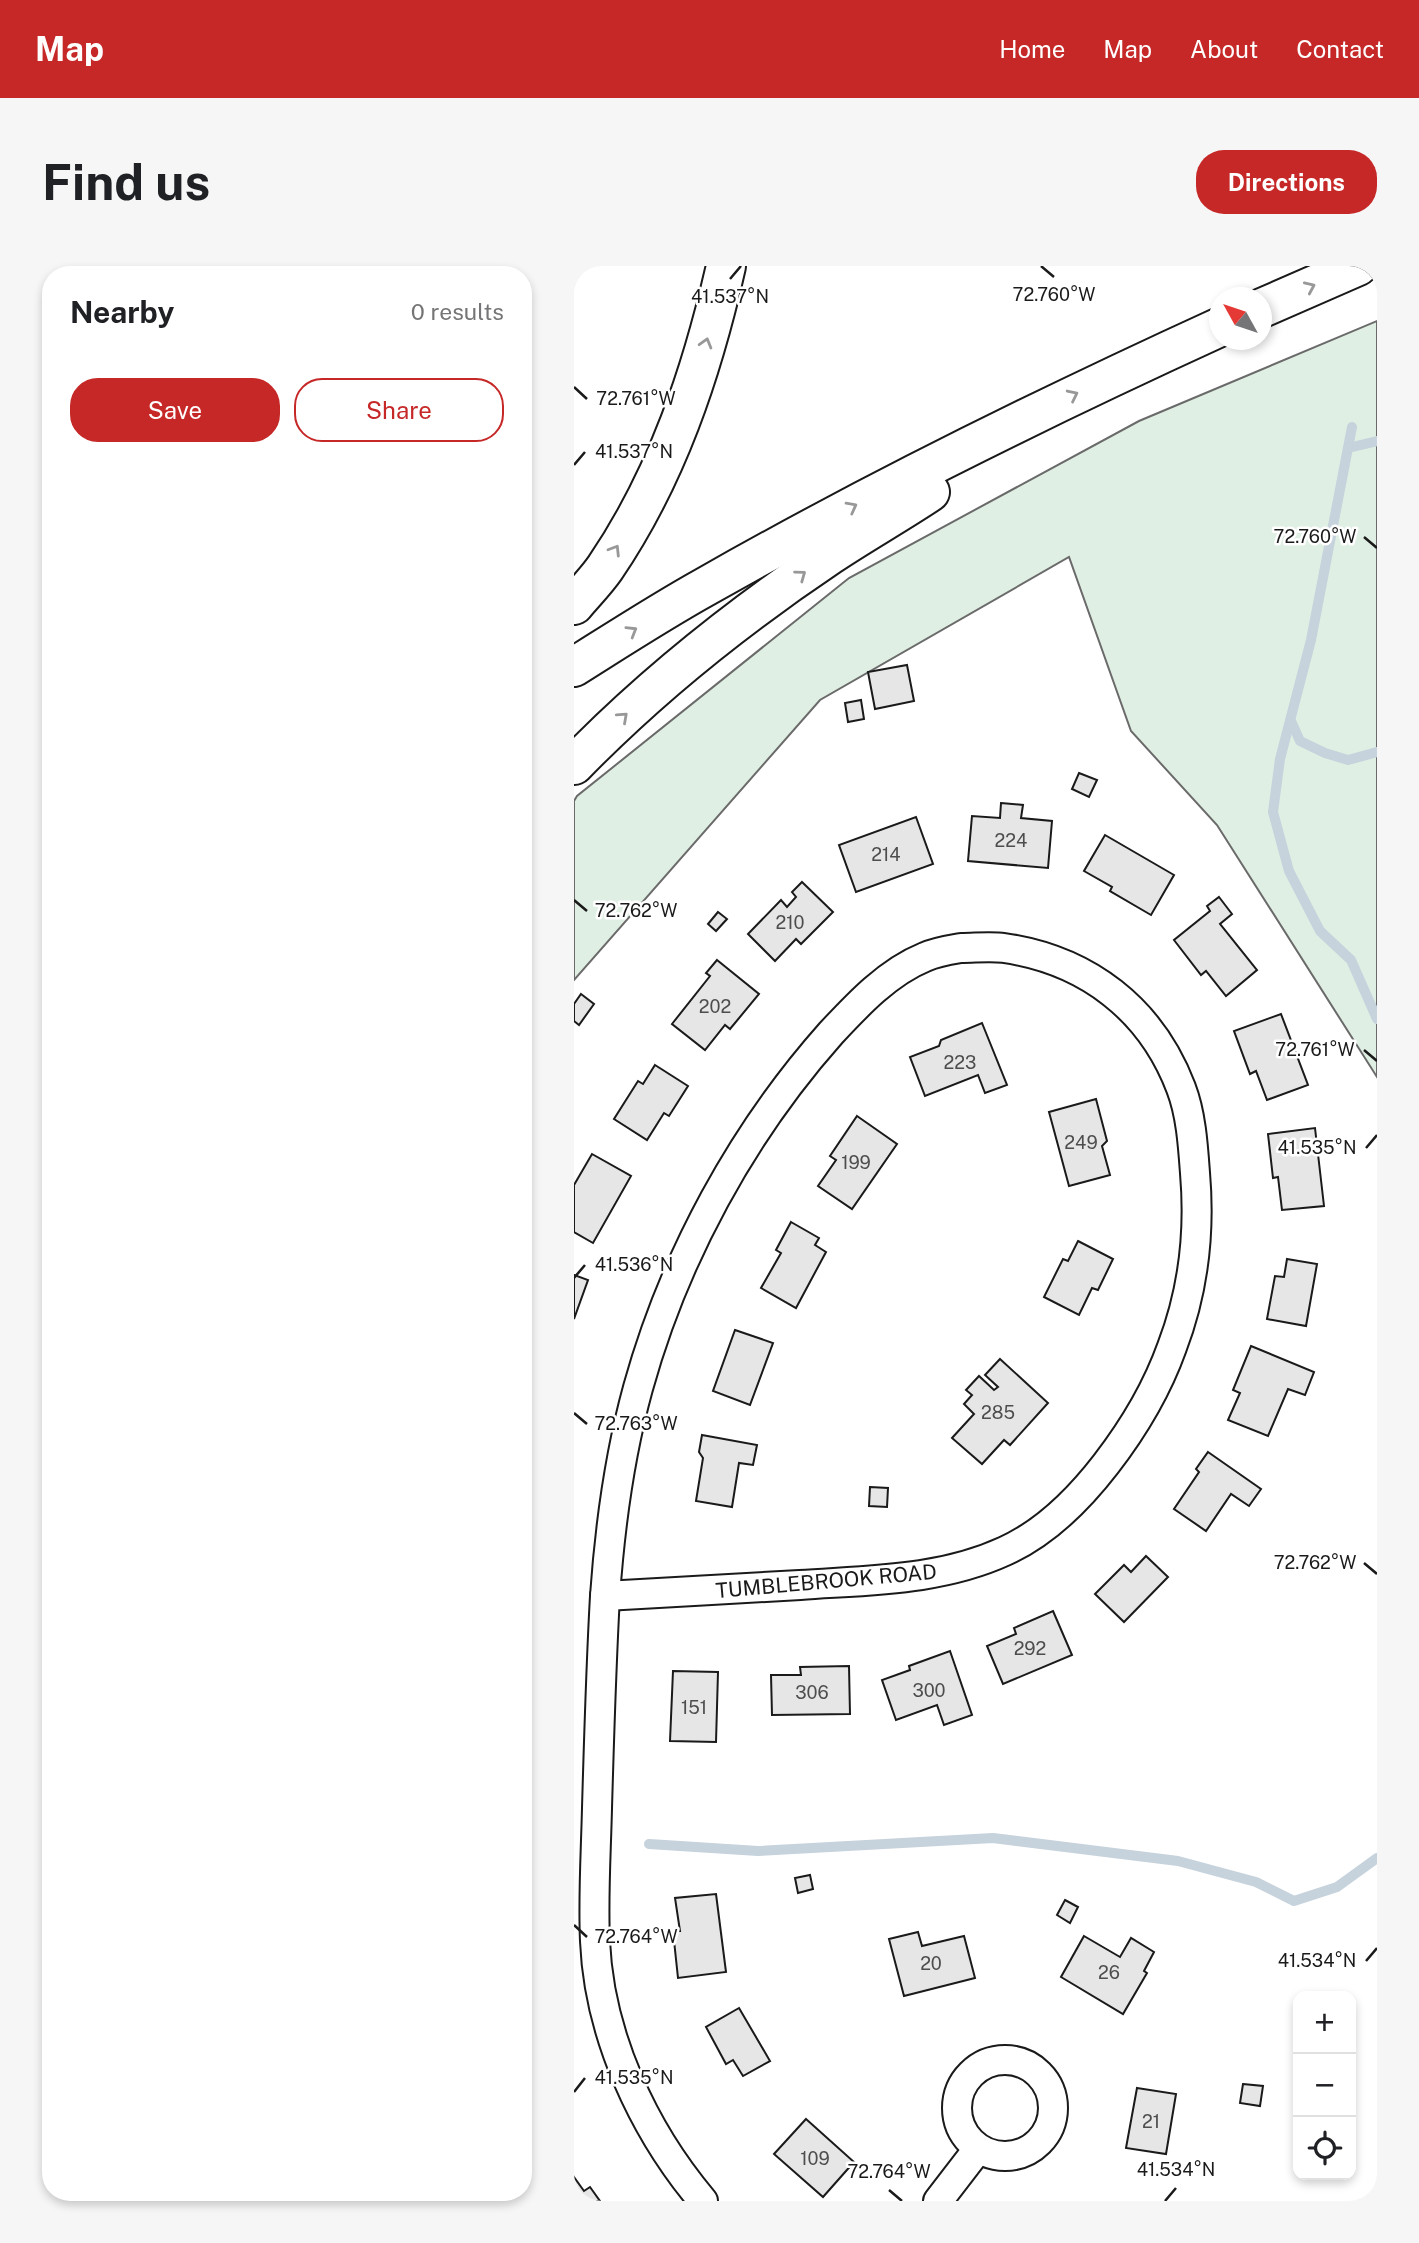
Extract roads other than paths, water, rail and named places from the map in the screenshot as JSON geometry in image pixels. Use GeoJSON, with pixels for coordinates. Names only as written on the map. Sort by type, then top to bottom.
{"type":"FeatureCollection","features":[{"type":"Feature","properties":{"kind":"highway"},"geometry":{"type":"LineString","coordinates":[[574,605],[604,569],[641,508],[666,458],[689,400],[726,266]]}},
{"type":"Feature","properties":{"kind":"highway"},"geometry":{"type":"LineString","coordinates":[[1272,304],[1358,266]]}},
{"type":"Feature","properties":{"kind":"highway"},"geometry":{"type":"LineString","coordinates":[[574,667],[702,588],[847,510],[1012,425],[1209,332]]}},
{"type":"Feature","properties":{"kind":"highway"},"geometry":{"type":"LineString","coordinates":[[574,765],[650,693],[727,630],[833,553],[942,484],[1012,425]]}},
{"type":"Feature","properties":{"kind":"street","name":"TUMBLEBROOK ROAD"},"geometry":{"type":"LineString","coordinates":[[605,1596],[902,1578],[957,1569],[1006,1551],[1048,1524],[1087,1488],[1121,1444],[1149,1398],[1172,1347],[1196,1248],[1197,1193],[1193,1142],[1182,1090],[1164,1051],[1139,1016],[1110,988],[1075,968],[1039,955],[1001,948],[961,948],[926,956],[895,973],[857,1005],[813,1054],[767,1115],[724,1183],[689,1252],[660,1319],[638,1387],[622,1455],[611,1521],[605,1596],[600,1683],[595,1942],[601,1988],[615,2044],[633,2092],[655,2135],[682,2176],[703,2201]]}},
{"type":"Feature","properties":{"kind":"street"},"geometry":{"type":"LineString","coordinates":[[938,2201],[978,2149]]}},
{"type":"Feature","properties":{"kind":"waterway"},"geometry":{"type":"LineString","coordinates":[[1352,427],[1311,640],[1280,759],[1273,812],[1289,871],[1320,931],[1351,960],[1377,1019]]}},
{"type":"Feature","properties":{"kind":"waterway"},"geometry":{"type":"LineString","coordinates":[[1348,448],[1377,441]]}},
{"type":"Feature","properties":{"kind":"waterway"},"geometry":{"type":"LineString","coordinates":[[1291,721],[1300,741],[1325,753],[1348,760],[1377,752]]}},
{"type":"Feature","properties":{"kind":"waterway"},"geometry":{"type":"LineString","coordinates":[[649,1844],[758,1851],[993,1838],[1178,1861],[1256,1882],[1294,1901],[1337,1887],[1377,1858]]}}]}
